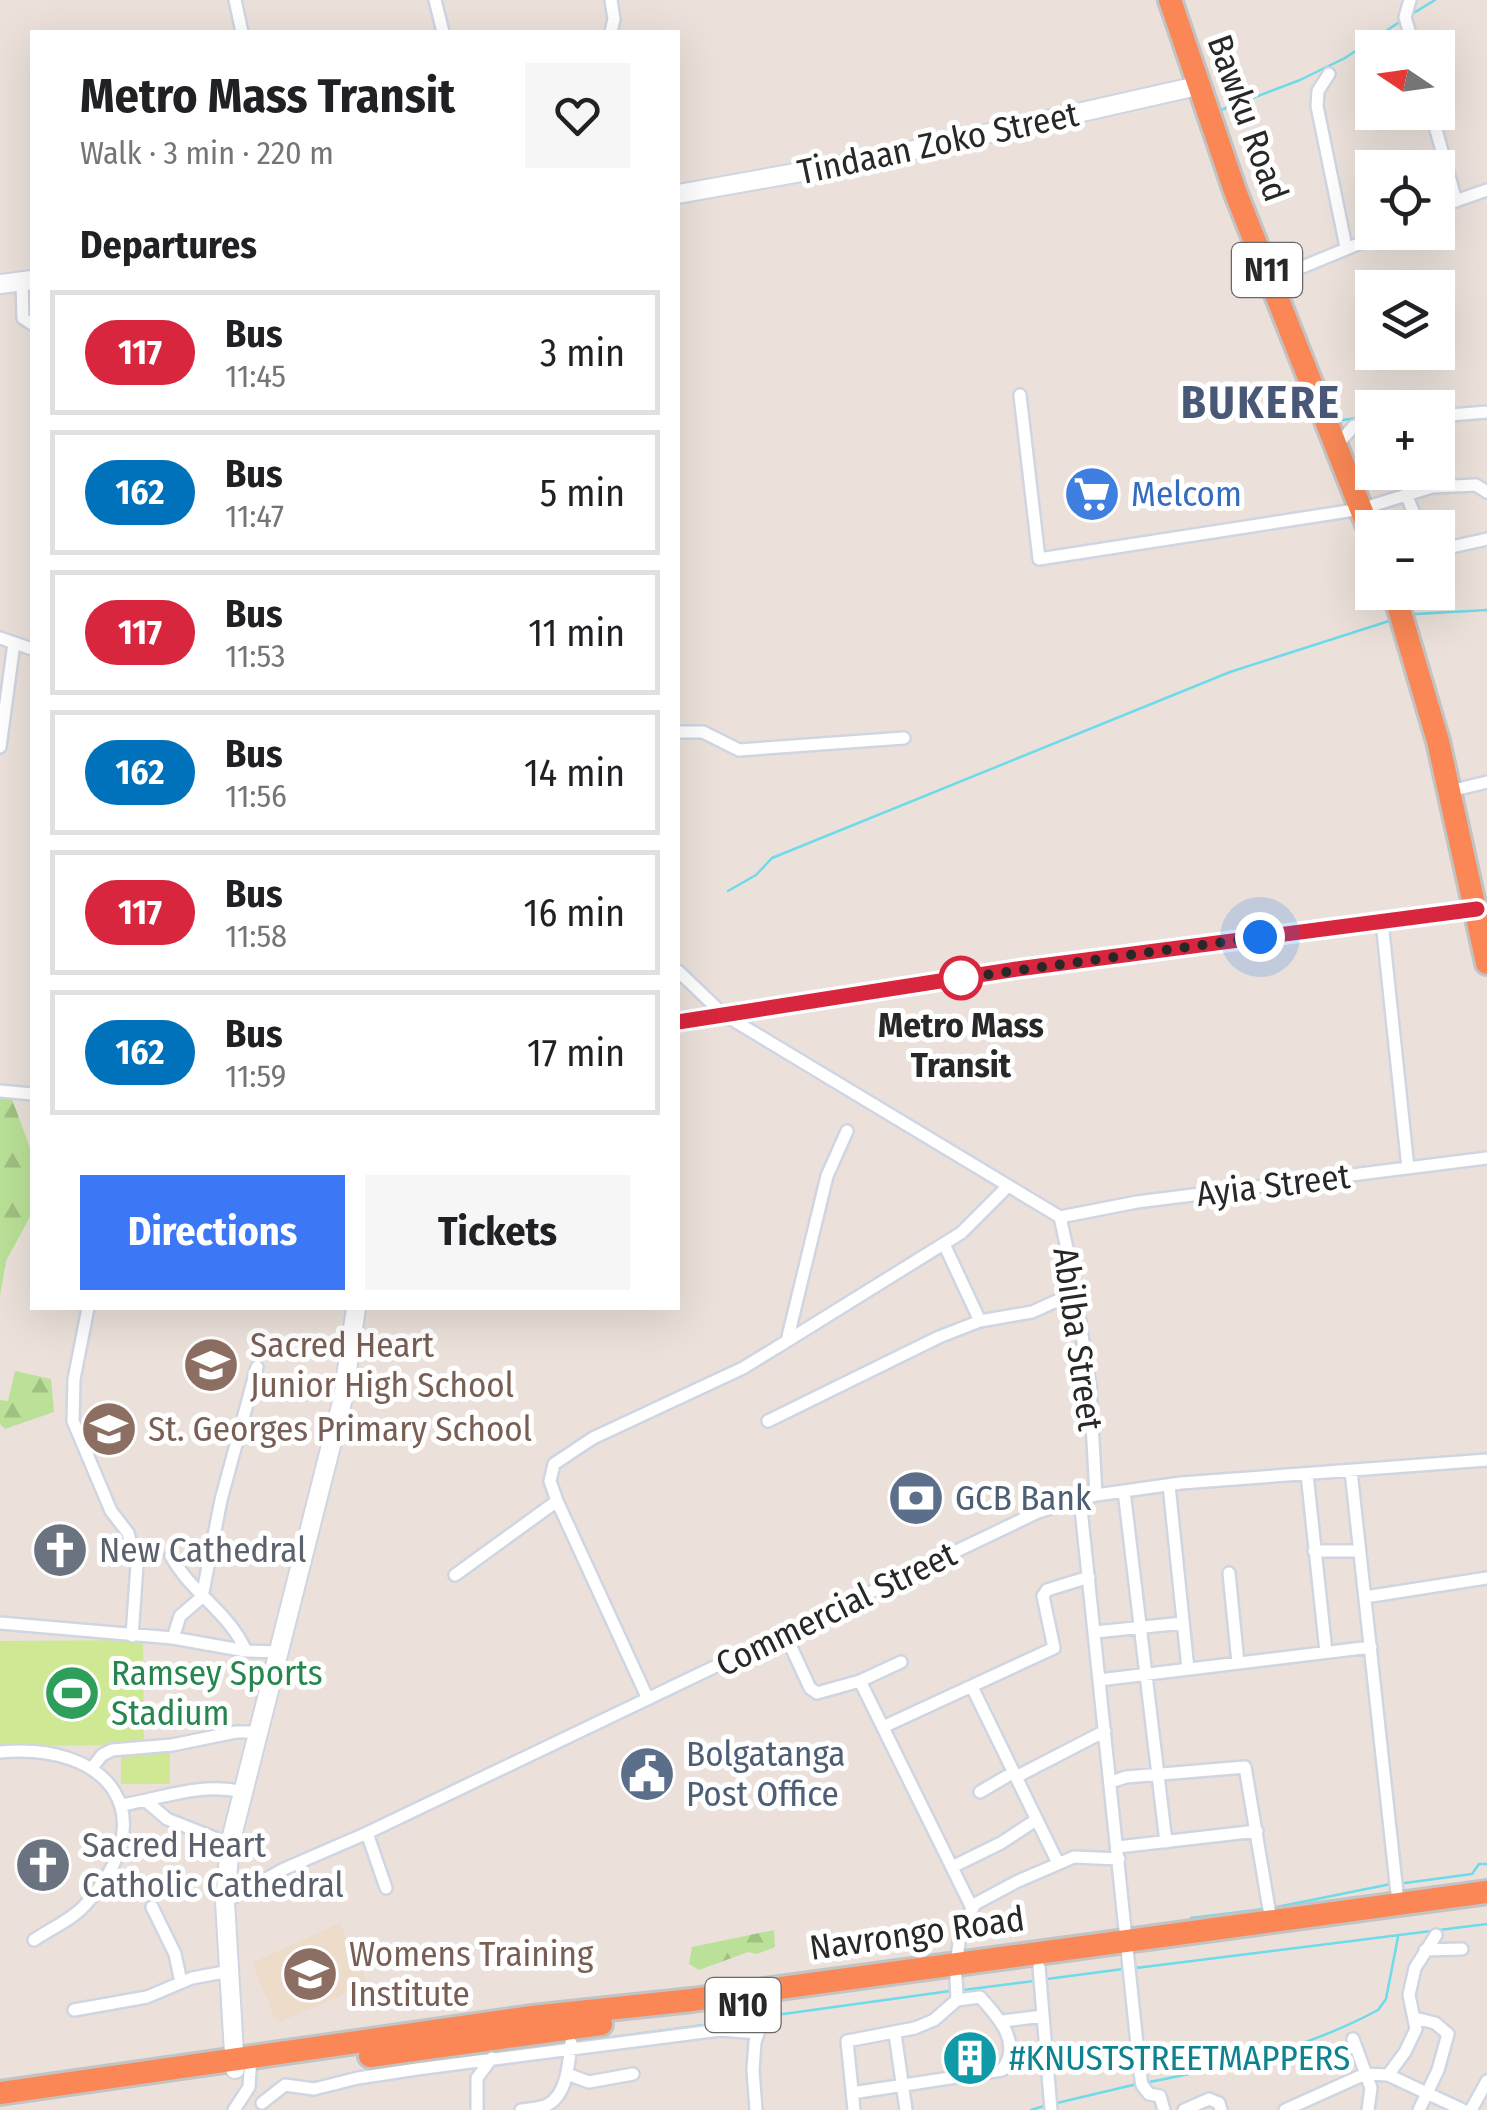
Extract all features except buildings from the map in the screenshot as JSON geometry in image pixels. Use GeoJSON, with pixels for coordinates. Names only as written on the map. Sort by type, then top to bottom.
{"type":"FeatureCollection","features":[{"type":"Feature","properties":{"kind":"highway","name":"Bawku Road"},"geometry":{"type":"LineString","coordinates":[[1170,0],[1197,86],[1360,509]]}},
{"type":"Feature","properties":{"kind":"highway"},"geometry":{"type":"LineString","coordinates":[[1399,610],[1450,791],[1487,963]]}},
{"type":"Feature","properties":{"kind":"highway","name":"Navrongo Road"},"geometry":{"type":"LineString","coordinates":[[0,2093],[956,1980],[1271,1921],[1487,1892]]}},
{"type":"Feature","properties":{"kind":"highway","name":"Navrongo Road"},"geometry":{"type":"LineString","coordinates":[[0,2105],[243,2063],[494,2049],[571,2040],[768,2002],[1039,1967],[1127,1947],[1487,1906]]}},
{"type":"Feature","properties":{"kind":"street"},"geometry":{"type":"LineString","coordinates":[[236,0],[242,30]]}},
{"type":"Feature","properties":{"kind":"street"},"geometry":{"type":"LineString","coordinates":[[436,0],[443,30]]}},
{"type":"Feature","properties":{"kind":"street"},"geometry":{"type":"LineString","coordinates":[[611,0],[611,30]]}},
{"type":"Feature","properties":{"kind":"street"},"geometry":{"type":"LineString","coordinates":[[1409,30],[1405,17],[1410,0]]}},
{"type":"Feature","properties":{"kind":"street"},"geometry":{"type":"LineString","coordinates":[[1329,74],[1318,91],[1317,106],[1346,247]]}},
{"type":"Feature","properties":{"kind":"street","name":"Tindaan Zoko Street"},"geometry":{"type":"LineString","coordinates":[[680,194],[874,159],[1197,86]]}},
{"type":"Feature","properties":{"kind":"street"},"geometry":{"type":"LineString","coordinates":[[1436,130],[1456,202],[1487,190]]}},
{"type":"Feature","properties":{"kind":"street"},"geometry":{"type":"LineString","coordinates":[[1271,280],[1355,244]]}},
{"type":"Feature","properties":{"kind":"street"},"geometry":{"type":"LineString","coordinates":[[0,284],[27,281],[24,318],[30,322]]}},
{"type":"Feature","properties":{"kind":"street"},"geometry":{"type":"LineString","coordinates":[[1020,395],[1039,559],[1360,509],[1440,486],[1476,485],[1487,492]]}},
{"type":"Feature","properties":{"kind":"street"},"geometry":{"type":"LineString","coordinates":[[1455,415],[1487,412]]}},
{"type":"Feature","properties":{"kind":"street"},"geometry":{"type":"LineString","coordinates":[[1337,444],[1355,426]]}},
{"type":"Feature","properties":{"kind":"street"},"geometry":{"type":"LineString","coordinates":[[1406,494],[1413,510]]}},
{"type":"Feature","properties":{"kind":"street"},"geometry":{"type":"LineString","coordinates":[[1455,547],[1487,540]]}},
{"type":"Feature","properties":{"kind":"street"},"geometry":{"type":"LineString","coordinates":[[0,638],[30,648]]}},
{"type":"Feature","properties":{"kind":"street"},"geometry":{"type":"LineString","coordinates":[[0,748],[14,643]]}},
{"type":"Feature","properties":{"kind":"street"},"geometry":{"type":"LineString","coordinates":[[680,732],[703,732],[739,750],[904,738]]}},
{"type":"Feature","properties":{"kind":"street"},"geometry":{"type":"LineString","coordinates":[[1450,791],[1487,782]]}},
{"type":"Feature","properties":{"kind":"street"},"geometry":{"type":"LineString","coordinates":[[680,1022],[1017,969],[1477,909]]}},
{"type":"Feature","properties":{"kind":"street"},"geometry":{"type":"LineString","coordinates":[[1382,922],[1408,1168]]}},
{"type":"Feature","properties":{"kind":"street","name":"Abilba Street"},"geometry":{"type":"LineString","coordinates":[[680,973],[723,1014],[1060,1217],[1090,1387],[1096,1495]]}},
{"type":"Feature","properties":{"kind":"street"},"geometry":{"type":"LineString","coordinates":[[0,1090],[30,1094]]}},
{"type":"Feature","properties":{"kind":"street"},"geometry":{"type":"LineString","coordinates":[[787,1341],[826,1176],[846,1132]]}},
{"type":"Feature","properties":{"kind":"street","name":"Ayia Street"},"geometry":{"type":"LineString","coordinates":[[1060,1217],[1137,1202],[1487,1158]]}},
{"type":"Feature","properties":{"kind":"street"},"geometry":{"type":"LineString","coordinates":[[648,1698],[556,1501],[550,1481],[554,1464],[593,1438],[743,1368],[944,1244],[967,1228],[1008,1186]]}},
{"type":"Feature","properties":{"kind":"street"},"geometry":{"type":"LineString","coordinates":[[944,1244],[980,1321]]}},
{"type":"Feature","properties":{"kind":"street"},"geometry":{"type":"LineString","coordinates":[[768,1421],[939,1337],[980,1321],[1032,1312],[1074,1293]]}},
{"type":"Feature","properties":{"kind":"street"},"geometry":{"type":"LineString","coordinates":[[88,1310],[74,1380],[74,1421],[111,1511],[128,1532],[137,1565],[132,1636]]}},
{"type":"Feature","properties":{"kind":"street"},"geometry":{"type":"LineString","coordinates":[[234,2110],[246,2093],[225,1902],[230,1844],[343,1398],[356,1310]]}},
{"type":"Feature","properties":{"kind":"street"},"geometry":{"type":"LineString","coordinates":[[173,1638],[180,1616],[202,1597],[221,1500],[257,1367]]}},
{"type":"Feature","properties":{"kind":"street","name":"Commercial Street"},"geometry":{"type":"LineString","coordinates":[[225,1902],[284,1869],[367,1833],[1008,1525],[1080,1499],[1169,1484],[1487,1460]]}},
{"type":"Feature","properties":{"kind":"street"},"geometry":{"type":"LineString","coordinates":[[1350,1471],[1398,1902]]}},
{"type":"Feature","properties":{"kind":"street"},"geometry":{"type":"LineString","coordinates":[[1307,1474],[1326,1652]]}},
{"type":"Feature","properties":{"kind":"street"},"geometry":{"type":"LineString","coordinates":[[1169,1484],[1188,1669]]}},
{"type":"Feature","properties":{"kind":"street"},"geometry":{"type":"LineString","coordinates":[[1124,1491],[1166,1842]]}},
{"type":"Feature","properties":{"kind":"street"},"geometry":{"type":"LineString","coordinates":[[1080,1499],[1141,2079],[1149,2094],[1160,2096],[1164,2110]]}},
{"type":"Feature","properties":{"kind":"street"},"geometry":{"type":"LineString","coordinates":[[455,1575],[556,1501]]}},
{"type":"Feature","properties":{"kind":"street"},"geometry":{"type":"LineString","coordinates":[[1314,1551],[1357,1550]]}},
{"type":"Feature","properties":{"kind":"street"},"geometry":{"type":"LineString","coordinates":[[171,1556],[202,1597],[226,1618],[246,1650]]}},
{"type":"Feature","properties":{"kind":"street"},"geometry":{"type":"LineString","coordinates":[[1229,1573],[1238,1663]]}},
{"type":"Feature","properties":{"kind":"street"},"geometry":{"type":"LineString","coordinates":[[883,1727],[1054,1648],[1042,1596],[1048,1590],[1089,1577]]}},
{"type":"Feature","properties":{"kind":"street"},"geometry":{"type":"LineString","coordinates":[[1364,1597],[1487,1578]]}},
{"type":"Feature","properties":{"kind":"street"},"geometry":{"type":"LineString","coordinates":[[0,1623],[280,1652]]}},
{"type":"Feature","properties":{"kind":"street"},"geometry":{"type":"LineString","coordinates":[[1094,1632],[1184,1623]]}},
{"type":"Feature","properties":{"kind":"street"},"geometry":{"type":"LineString","coordinates":[[785,1634],[810,1688],[817,1693],[860,1681],[901,1662]]}},
{"type":"Feature","properties":{"kind":"street"},"geometry":{"type":"LineString","coordinates":[[1099,1680],[1371,1647]]}},
{"type":"Feature","properties":{"kind":"street"},"geometry":{"type":"LineString","coordinates":[[860,1681],[972,1908]]}},
{"type":"Feature","properties":{"kind":"street"},"geometry":{"type":"LineString","coordinates":[[972,1687],[1058,1863]]}},
{"type":"Feature","properties":{"kind":"street"},"geometry":{"type":"LineString","coordinates":[[980,1792],[1105,1730]]}},
{"type":"Feature","properties":{"kind":"street"},"geometry":{"type":"LineString","coordinates":[[92,1768],[112,1750],[260,1732]]}},
{"type":"Feature","properties":{"kind":"street"},"geometry":{"type":"LineString","coordinates":[[0,1752],[63,1757],[92,1768],[112,1785],[126,1824],[119,1848],[84,1907],[34,1940]]}},
{"type":"Feature","properties":{"kind":"street"},"geometry":{"type":"LineString","coordinates":[[1111,1782],[1246,1767],[1271,1921]]}},
{"type":"Feature","properties":{"kind":"street"},"geometry":{"type":"LineString","coordinates":[[122,1805],[198,1788],[243,1792]]}},
{"type":"Feature","properties":{"kind":"street"},"geometry":{"type":"LineString","coordinates":[[146,1801],[167,1819],[230,1844]]}},
{"type":"Feature","properties":{"kind":"street"},"geometry":{"type":"LineString","coordinates":[[952,1867],[1036,1820]]}},
{"type":"Feature","properties":{"kind":"street"},"geometry":{"type":"LineString","coordinates":[[854,2110],[847,2041],[895,2034],[934,2020],[956,1980],[961,1929],[972,1908],[992,1894],[1074,1857],[1257,1831]]}},
{"type":"Feature","properties":{"kind":"street"},"geometry":{"type":"LineString","coordinates":[[367,1833],[386,1888]]}},
{"type":"Feature","properties":{"kind":"street"},"geometry":{"type":"LineString","coordinates":[[152,1907],[175,1954],[181,1982]]}},
{"type":"Feature","properties":{"kind":"street"},"geometry":{"type":"LineString","coordinates":[[1388,2076],[1416,2028],[1409,1995],[1415,1968],[1436,1934]]}},
{"type":"Feature","properties":{"kind":"street"},"geometry":{"type":"LineString","coordinates":[[1425,1950],[1462,1949]]}},
{"type":"Feature","properties":{"kind":"street"},"geometry":{"type":"LineString","coordinates":[[1039,1967],[1051,2110]]}},
{"type":"Feature","properties":{"kind":"street"},"geometry":{"type":"LineString","coordinates":[[74,2010],[146,1997],[181,1982],[230,1971]]}},
{"type":"Feature","properties":{"kind":"street"},"geometry":{"type":"LineString","coordinates":[[852,2093],[1002,2070],[1010,2042],[1003,2021],[956,1980]]}},
{"type":"Feature","properties":{"kind":"street"},"geometry":{"type":"LineString","coordinates":[[1393,1991],[1409,1995]]}},
{"type":"Feature","properties":{"kind":"street"},"geometry":{"type":"LineString","coordinates":[[756,2110],[753,2070],[758,2033],[768,2002]]}},
{"type":"Feature","properties":{"kind":"street"},"geometry":{"type":"LineString","coordinates":[[1003,2021],[1042,2016]]}},
{"type":"Feature","properties":{"kind":"street"},"geometry":{"type":"LineString","coordinates":[[1415,2018],[1435,2024],[1448,2034],[1438,2070],[1419,2110]]}},
{"type":"Feature","properties":{"kind":"street"},"geometry":{"type":"LineString","coordinates":[[521,2110],[546,2106],[556,2098],[567,2074],[571,2040],[720,2030],[758,2033]]}},
{"type":"Feature","properties":{"kind":"street"},"geometry":{"type":"LineString","coordinates":[[895,2034],[906,2110]]}},
{"type":"Feature","properties":{"kind":"street"},"geometry":{"type":"LineString","coordinates":[[1352,2040],[1372,2088],[1368,2110]]}},
{"type":"Feature","properties":{"kind":"street"},"geometry":{"type":"LineString","coordinates":[[246,2093],[266,2107],[284,2085],[314,2089],[494,2049]]}},
{"type":"Feature","properties":{"kind":"street"},"geometry":{"type":"LineString","coordinates":[[477,2110],[477,2078],[494,2049]]}},
{"type":"Feature","properties":{"kind":"street"},"geometry":{"type":"LineString","coordinates":[[567,2074],[589,2082],[632,2074]]}},
{"type":"Feature","properties":{"kind":"street"},"geometry":{"type":"LineString","coordinates":[[1285,2110],[1365,2074],[1388,2076],[1463,2110]]}},
{"type":"Feature","properties":{"kind":"street"},"geometry":{"type":"LineString","coordinates":[[1472,2110],[1487,2081]]}},
{"type":"Feature","properties":{"kind":"street"},"geometry":{"type":"LineString","coordinates":[[1316,2097],[1328,2110]]}},
{"type":"Feature","properties":{"kind":"street"},"geometry":{"type":"LineString","coordinates":[[1184,2110],[1210,2099],[1219,2103],[1222,2110]]}},
{"type":"Feature","properties":{"kind":"shaded area","name":"Womens Training Institute"},"geometry":{"type":"Polygon","coordinates":[[[340,1923],[368,1984],[277,2023],[252,1963],[340,1923]]]}},
{"type":"Feature","properties":{"kind":"green space"},"geometry":{"type":"Polygon","coordinates":[[[0,1090],[12,1099],[30,1148],[30,1217],[6,1261],[0,1296],[0,1090]]]}},
{"type":"Feature","properties":{"kind":"green space"},"geometry":{"type":"Polygon","coordinates":[[[15,1371],[51,1379],[54,1412],[5,1429],[0,1424],[0,1400],[8,1401],[15,1371]]]}},
{"type":"Feature","properties":{"kind":"green space","name":"Ramsey Sports Stadium"},"geometry":{"type":"Polygon","coordinates":[[[143,1640],[144,1745],[0,1746],[0,1641],[143,1640]]]}},
{"type":"Feature","properties":{"kind":"green space"},"geometry":{"type":"Polygon","coordinates":[[[170,1752],[170,1784],[121,1784],[121,1753],[170,1752]]]}},
{"type":"Feature","properties":{"kind":"green space"},"geometry":{"type":"Polygon","coordinates":[[[774,1930],[775,1947],[757,1954],[748,1952],[699,1970],[689,1964],[692,1947],[774,1930]]]}},
{"type":"Feature","properties":{"kind":"waterway"},"geometry":{"type":"LineString","coordinates":[[1412,14],[1435,0]]}},
{"type":"Feature","properties":{"kind":"waterway"},"geometry":{"type":"LineString","coordinates":[[1221,110],[1345,58],[1401,21]]}},
{"type":"Feature","properties":{"kind":"waterway"},"geometry":{"type":"LineString","coordinates":[[1343,420],[1355,418]]}},
{"type":"Feature","properties":{"kind":"waterway"},"geometry":{"type":"LineString","coordinates":[[1416,614],[1487,610]]}},
{"type":"Feature","properties":{"kind":"waterway"},"geometry":{"type":"LineString","coordinates":[[728,891],[756,875],[772,858],[1230,672],[1389,621]]}},
{"type":"Feature","properties":{"kind":"waterway"},"geometry":{"type":"LineString","coordinates":[[1405,1883],[1472,1874],[1479,1864],[1487,1864]]}},
{"type":"Feature","properties":{"kind":"waterway"},"geometry":{"type":"LineString","coordinates":[[1272,1908],[1391,1884]]}},
{"type":"Feature","properties":{"kind":"waterway"},"geometry":{"type":"LineString","coordinates":[[1191,1918],[1264,1909]]}},
{"type":"Feature","properties":{"kind":"waterway"},"geometry":{"type":"LineString","coordinates":[[1136,1968],[1487,1924]]}},
{"type":"Feature","properties":{"kind":"waterway"},"geometry":{"type":"LineString","coordinates":[[1144,2083],[1264,2056],[1322,2036],[1378,2010],[1386,1999],[1398,1937]]}},
{"type":"Feature","properties":{"kind":"waterway"},"geometry":{"type":"LineString","coordinates":[[1047,1979],[1123,1969]]}},
{"type":"Feature","properties":{"kind":"waterway"},"geometry":{"type":"LineString","coordinates":[[963,1990],[1034,1981]]}},
{"type":"Feature","properties":{"kind":"waterway"},"geometry":{"type":"LineString","coordinates":[[769,2016],[950,1991]]}},
{"type":"Feature","properties":{"kind":"waterway"},"geometry":{"type":"LineString","coordinates":[[576,2042],[756,2018]]}},
{"type":"Feature","properties":{"kind":"waterway"},"geometry":{"type":"LineString","coordinates":[[502,2052],[568,2043]]}},
{"type":"Feature","properties":{"kind":"waterway"},"geometry":{"type":"LineString","coordinates":[[1057,2103],[1137,2084]]}},
{"type":"Feature","properties":{"kind":"waterway"},"geometry":{"type":"LineString","coordinates":[[1031,2110],[1044,2106]]}},
{"type":"Feature","properties":{"kind":"bus line","name":"117"},"geometry":{"type":"LineString","coordinates":[[680,1022],[1017,969],[1477,909]]}},
{"type":"Feature","properties":{"kind":"place","name":"Melcom"},"geometry":{"type":"Point","coordinates":[1092,494]}},
{"type":"Feature","properties":{"kind":"place","name":"Metro Mass Transit"},"geometry":{"type":"Point","coordinates":[961,978]}},
{"type":"Feature","properties":{"kind":"place","name":"Sacred Heart Junior High School"},"geometry":{"type":"Point","coordinates":[211,1365]}},
{"type":"Feature","properties":{"kind":"place","name":"St. Georges Primary School"},"geometry":{"type":"Point","coordinates":[109,1429]}},
{"type":"Feature","properties":{"kind":"place","name":"GCB Bank"},"geometry":{"type":"Point","coordinates":[916,1498]}},
{"type":"Feature","properties":{"kind":"place","name":"New Cathedral"},"geometry":{"type":"Point","coordinates":[60,1550]}},
{"type":"Feature","properties":{"kind":"place","name":"Ramsey Sports Stadium"},"geometry":{"type":"Point","coordinates":[72,1693]}},
{"type":"Feature","properties":{"kind":"place","name":"Bolgatanga Post Office"},"geometry":{"type":"Point","coordinates":[647,1774]}},
{"type":"Feature","properties":{"kind":"place","name":"Sacred Heart Catholic Cathedral"},"geometry":{"type":"Point","coordinates":[43,1865]}},
{"type":"Feature","properties":{"kind":"place","name":"Womens Training Institute"},"geometry":{"type":"Point","coordinates":[310,1974]}},
{"type":"Feature","properties":{"kind":"place","name":"#KNUSTSTREETMAPPERS"},"geometry":{"type":"Point","coordinates":[970,2058]}},
{"type":"Feature","properties":{"kind":"district","name":"BUKERE"},"geometry":{"type":"Point","coordinates":[1261,403]}},
{"type":"Feature","properties":{"kind":"route"},"geometry":{"type":"LineString","coordinates":[[961,978],[948,980],[1260,937]]}}]}
